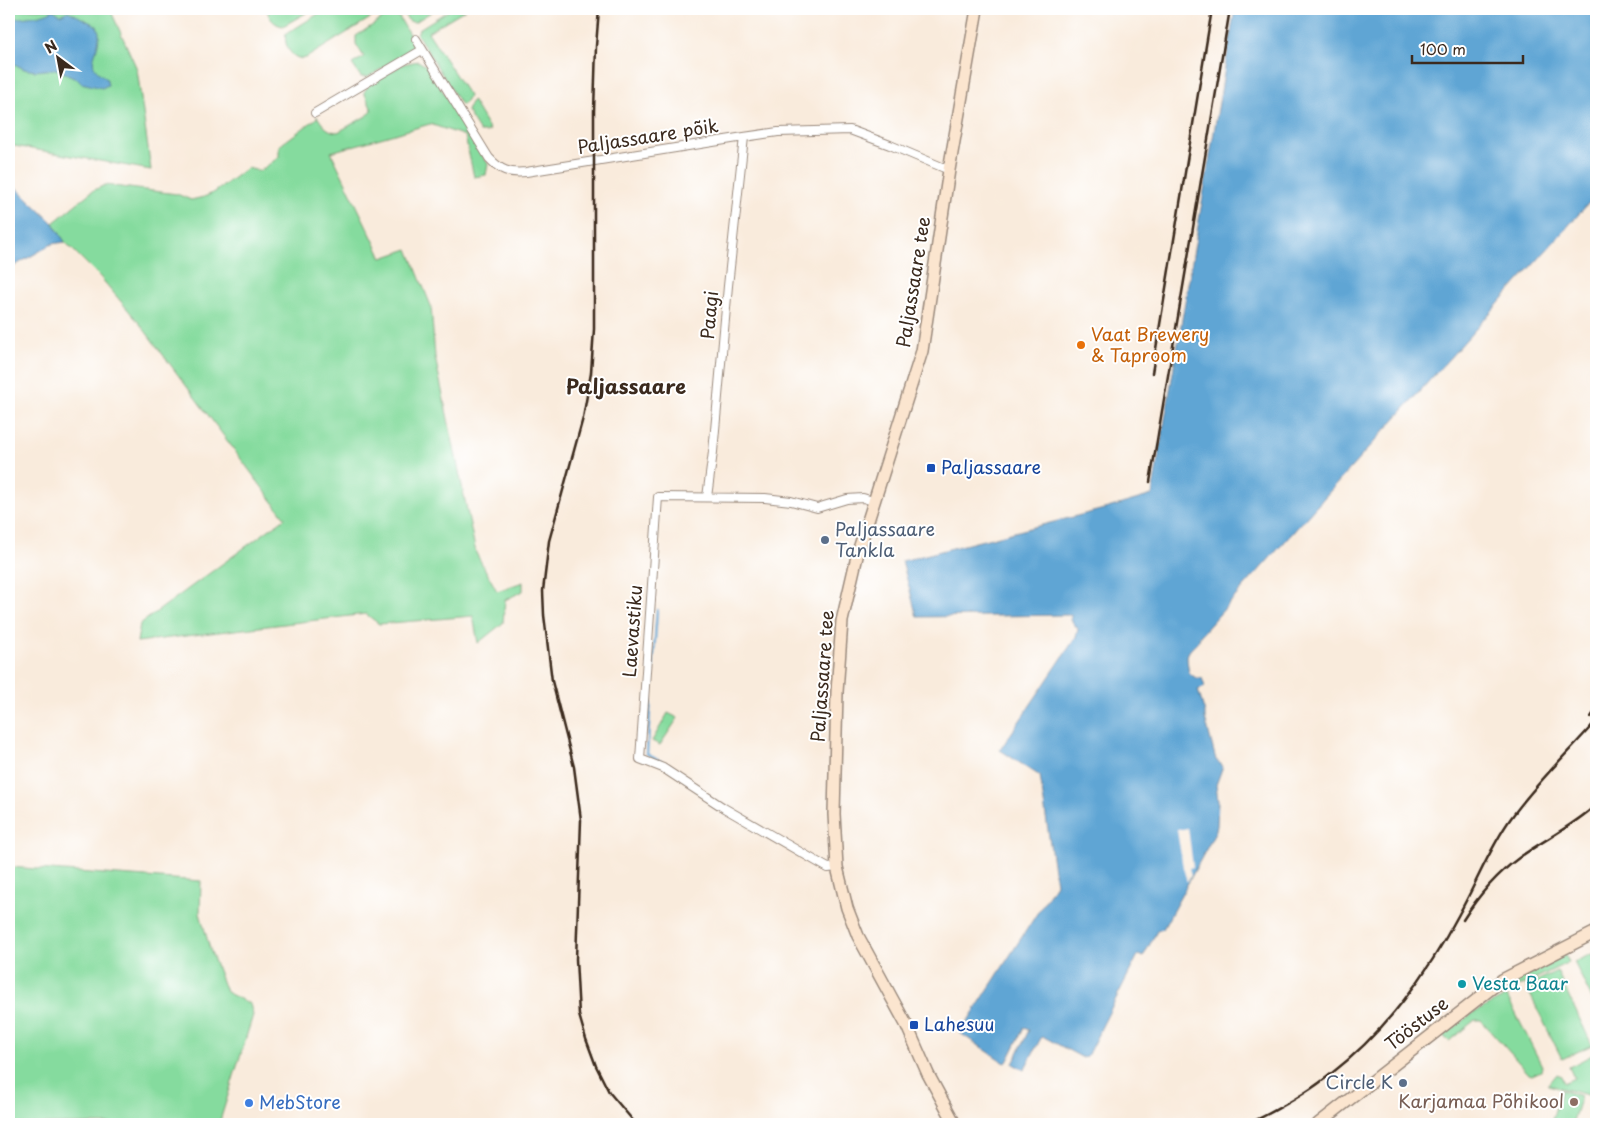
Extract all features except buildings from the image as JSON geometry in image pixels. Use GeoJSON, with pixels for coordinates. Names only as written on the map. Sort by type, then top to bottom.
{"type":"FeatureCollection","features":[{"type":"Feature","properties":{"kind":"street","name":"Paljassaare tee"},"geometry":{"type":"LineString","coordinates":[[955,1124],[924,1067],[907,1026],[858,936],[847,908],[837,867],[834,814],[837,692],[842,621],[858,552],[873,501],[912,388],[922,351],[949,170],[977,9]]}},
{"type":"Feature","properties":{"kind":"street","name":"Paljassaare põik"},"geometry":{"type":"LineString","coordinates":[[416,39],[489,158],[502,170],[508,172],[526,172],[778,132],[850,130],[949,170]]}},
{"type":"Feature","properties":{"kind":"street"},"geometry":{"type":"LineString","coordinates":[[315,113],[422,50]]}},
{"type":"Feature","properties":{"kind":"street","name":"Paagi"},"geometry":{"type":"LineString","coordinates":[[707,497],[714,452],[728,286],[744,137]]}},
{"type":"Feature","properties":{"kind":"street","name":"Laevastiku"},"geometry":{"type":"LineString","coordinates":[[837,867],[828,868],[724,808],[663,768],[640,759],[658,496],[765,498],[817,508],[847,499],[864,498],[873,501]]}},
{"type":"Feature","properties":{"kind":"street","name":"Tööstuse"},"geometry":{"type":"LineString","coordinates":[[1318,1124],[1502,980],[1596,932]]}},
{"type":"Feature","properties":{"kind":"green space"},"geometry":{"type":"Polygon","coordinates":[[[9,9],[110,9],[137,69],[151,170],[9,145],[9,9]]]}},
{"type":"Feature","properties":{"kind":"green space"},"geometry":{"type":"Polygon","coordinates":[[[267,9],[313,9],[283,26],[272,20],[267,9]]]}},
{"type":"Feature","properties":{"kind":"green space"},"geometry":{"type":"Polygon","coordinates":[[[326,9],[385,9],[306,58],[301,59],[293,55],[286,43],[286,34],[326,9]]]}},
{"type":"Feature","properties":{"kind":"green space"},"geometry":{"type":"Polygon","coordinates":[[[401,9],[436,9],[412,22],[408,20],[401,9]]]}},
{"type":"Feature","properties":{"kind":"green space"},"geometry":{"type":"Polygon","coordinates":[[[451,9],[466,9],[428,32],[469,96],[465,103],[461,105],[417,34],[419,29],[451,9]]]}},
{"type":"Feature","properties":{"kind":"green space"},"geometry":{"type":"Polygon","coordinates":[[[388,15],[399,17],[416,46],[368,77],[361,77],[352,64],[364,57],[356,44],[356,36],[388,15]]]}},
{"type":"Feature","properties":{"kind":"green space"},"geometry":{"type":"Polygon","coordinates":[[[418,61],[428,67],[488,164],[486,175],[474,177],[465,136],[430,124],[331,152],[382,258],[408,249],[431,306],[435,357],[476,553],[497,591],[523,582],[523,591],[505,600],[503,623],[478,643],[473,616],[379,624],[366,614],[137,642],[140,624],[285,518],[140,324],[101,278],[65,242],[53,223],[92,191],[105,185],[177,194],[191,200],[204,197],[215,192],[247,168],[260,171],[279,157],[279,146],[317,118],[317,116],[328,129],[338,132],[368,115],[372,110],[364,92],[368,86],[403,64],[418,61]]]}},
{"type":"Feature","properties":{"kind":"green space"},"geometry":{"type":"Polygon","coordinates":[[[472,100],[490,130],[480,132],[467,111],[472,100]]]}},
{"type":"Feature","properties":{"kind":"green space"},"geometry":{"type":"Polygon","coordinates":[[[668,713],[678,718],[660,745],[652,741],[668,713]]]}},
{"type":"Feature","properties":{"kind":"green space"},"geometry":{"type":"Polygon","coordinates":[[[9,867],[201,881],[200,913],[210,949],[226,992],[250,1004],[253,1015],[219,1124],[9,1124],[9,867]]]}},
{"type":"Feature","properties":{"kind":"green space"},"geometry":{"type":"Polygon","coordinates":[[[1594,953],[1596,957],[1596,1007],[1574,962],[1594,953]]]}},
{"type":"Feature","properties":{"kind":"green space"},"geometry":{"type":"Polygon","coordinates":[[[1565,955],[1569,962],[1510,991],[1507,985],[1565,955]]]}},
{"type":"Feature","properties":{"kind":"green space"},"geometry":{"type":"Polygon","coordinates":[[[1557,971],[1592,1045],[1562,1059],[1526,986],[1557,971]]]}},
{"type":"Feature","properties":{"kind":"green space"},"geometry":{"type":"Polygon","coordinates":[[[1507,996],[1542,1066],[1541,1071],[1532,1075],[1529,1074],[1481,1020],[1475,1020],[1449,1041],[1443,1036],[1471,1014],[1507,996]]]}},
{"type":"Feature","properties":{"kind":"green space"},"geometry":{"type":"Polygon","coordinates":[[[1596,1053],[1596,1097],[1548,1085],[1557,1074],[1561,1076],[1564,1083],[1574,1078],[1569,1067],[1596,1053]]]}},
{"type":"Feature","properties":{"kind":"green space"},"geometry":{"type":"Polygon","coordinates":[[[1561,1090],[1581,1096],[1572,1124],[1551,1123],[1561,1090]]]}},
{"type":"Feature","properties":{"kind":"water"},"geometry":{"type":"Polygon","coordinates":[[[1235,9],[1596,9],[1596,195],[1200,636],[1198,642],[1190,650],[1187,656],[1189,673],[1196,678],[1202,678],[1205,687],[1198,690],[1216,760],[1223,766],[1216,785],[1218,801],[1215,833],[1163,929],[1157,931],[1143,957],[1138,955],[1087,1056],[1083,1058],[1044,1037],[1041,1038],[1024,1070],[1013,1064],[1029,1030],[1024,1028],[1005,1063],[960,1033],[1056,884],[1040,776],[1000,750],[1076,637],[1078,629],[1071,620],[1071,615],[917,617],[902,561],[1152,495],[1235,9]]]}},
{"type":"Feature","properties":{"kind":"water"},"geometry":{"type":"Polygon","coordinates":[[[53,10],[61,15],[68,11],[97,26],[99,36],[94,64],[95,69],[106,78],[108,85],[102,88],[81,83],[76,78],[56,69],[35,71],[24,69],[9,61],[9,20],[48,13],[53,10]]]}},
{"type":"Feature","properties":{"kind":"water"},"geometry":{"type":"Polygon","coordinates":[[[9,181],[53,223],[65,242],[52,244],[9,269],[9,181]]]}},
{"type":"Feature","properties":{"kind":"pier"},"geometry":{"type":"Polygon","coordinates":[[[1188,828],[1193,867],[1189,868],[1191,876],[1187,882],[1177,830],[1188,828]]]}},
{"type":"Feature","properties":{"kind":"waterway"},"geometry":{"type":"LineString","coordinates":[[657,610],[647,754],[662,762]]}},
{"type":"Feature","properties":{"kind":"railway"},"geometry":{"type":"LineString","coordinates":[[599,9],[594,111],[594,329],[591,373],[583,418],[549,541],[543,591],[552,681],[574,767],[581,820],[576,959],[579,1015],[596,1066],[609,1092],[636,1124]]}},
{"type":"Feature","properties":{"kind":"railway"},"geometry":{"type":"LineString","coordinates":[[1152,373],[1212,9]]}},
{"type":"Feature","properties":{"kind":"railway"},"geometry":{"type":"LineString","coordinates":[[1150,482],[1230,9]]}},
{"type":"Feature","properties":{"kind":"railway"},"geometry":{"type":"LineString","coordinates":[[1591,717],[1596,710]]}},
{"type":"Feature","properties":{"kind":"railway"},"geometry":{"type":"LineString","coordinates":[[1248,1124],[1292,1101],[1322,1081],[1351,1057],[1387,1020],[1434,958],[1511,818],[1541,780],[1596,721]]}},
{"type":"Feature","properties":{"kind":"railway"},"geometry":{"type":"LineString","coordinates":[[1463,920],[1488,886],[1512,864],[1596,805]]}},
{"type":"Feature","properties":{"kind":"place","name":"Vaat Brewery & Taproom"},"geometry":{"type":"Point","coordinates":[1081,345]}},
{"type":"Feature","properties":{"kind":"place","name":"Paljassaare"},"geometry":{"type":"Point","coordinates":[931,468]}},
{"type":"Feature","properties":{"kind":"place","name":"Paljassaare Tankla"},"geometry":{"type":"Point","coordinates":[825,540]}},
{"type":"Feature","properties":{"kind":"place","name":"Vesta Baar"},"geometry":{"type":"Point","coordinates":[1462,984]}},
{"type":"Feature","properties":{"kind":"place","name":"Lahesuu"},"geometry":{"type":"Point","coordinates":[914,1025]}},
{"type":"Feature","properties":{"kind":"place","name":"Circle K"},"geometry":{"type":"Point","coordinates":[1403,1083]}},
{"type":"Feature","properties":{"kind":"place","name":"Karjamaa Põhikool"},"geometry":{"type":"Point","coordinates":[1574,1102]}},
{"type":"Feature","properties":{"kind":"place","name":"MebStore"},"geometry":{"type":"Point","coordinates":[249,1103]}},
{"type":"Feature","properties":{"kind":"district","name":"Paljassaare"},"geometry":{"type":"Point","coordinates":[626,387]}}]}
